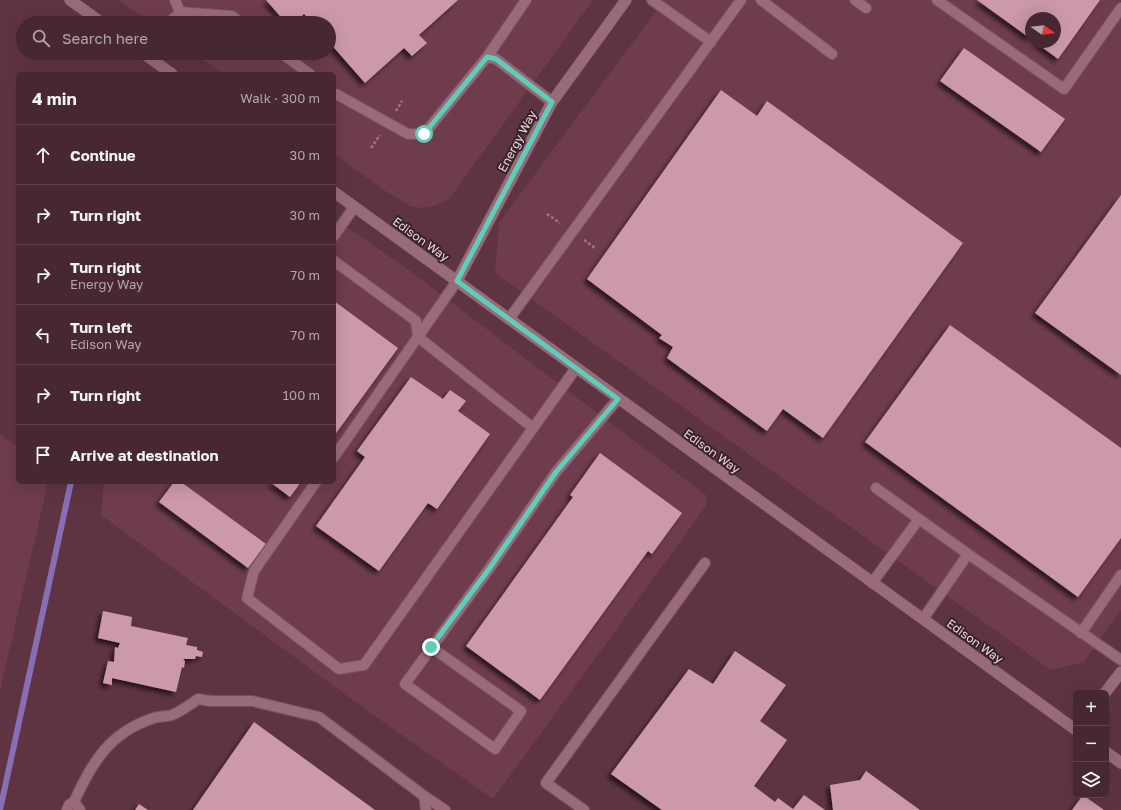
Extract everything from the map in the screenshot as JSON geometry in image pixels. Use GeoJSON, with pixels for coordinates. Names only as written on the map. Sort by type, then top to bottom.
{"type":"FeatureCollection","features":[{"type":"Feature","properties":{"kind":"street"},"geometry":{"type":"LineString","coordinates":[[70,0],[81,3],[95,16]]}},
{"type":"Feature","properties":{"kind":"street","name":"Energy Way"},"geometry":{"type":"LineString","coordinates":[[457,281],[552,102],[626,0]]}},
{"type":"Feature","properties":{"kind":"street"},"geometry":{"type":"LineString","coordinates":[[153,60],[169,72]]}},
{"type":"Feature","properties":{"kind":"street","name":"Edison Way"},"geometry":{"type":"LineString","coordinates":[[336,193],[1073,728]]}},
{"type":"Feature","properties":{"kind":"street"},"geometry":{"type":"LineString","coordinates":[[1108,690],[1121,672]]}},
{"type":"Feature","properties":{"kind":"street"},"geometry":{"type":"LineString","coordinates":[[1109,754],[1121,762]]}},
{"type":"Feature","properties":{"kind":"lane"},"geometry":{"type":"LineString","coordinates":[[174,0],[180,12]]}},
{"type":"Feature","properties":{"kind":"lane"},"geometry":{"type":"LineString","coordinates":[[336,95],[408,134],[424,134],[487,57],[526,0]]}},
{"type":"Feature","properties":{"kind":"lane"},"geometry":{"type":"LineString","coordinates":[[652,0],[711,42]]}},
{"type":"Feature","properties":{"kind":"lane"},"geometry":{"type":"LineString","coordinates":[[509,319],[741,0]]}},
{"type":"Feature","properties":{"kind":"lane"},"geometry":{"type":"LineString","coordinates":[[761,0],[832,54]]}},
{"type":"Feature","properties":{"kind":"lane"},"geometry":{"type":"LineString","coordinates":[[855,0],[866,8]]}},
{"type":"Feature","properties":{"kind":"lane"},"geometry":{"type":"LineString","coordinates":[[937,0],[1064,88],[1121,8]]}},
{"type":"Feature","properties":{"kind":"lane"},"geometry":{"type":"LineString","coordinates":[[176,16],[180,12],[232,16]]}},
{"type":"Feature","properties":{"kind":"lane"},"geometry":{"type":"LineString","coordinates":[[487,57],[496,59],[552,102]]}},
{"type":"Feature","properties":{"kind":"lane"},"geometry":{"type":"LineString","coordinates":[[291,60],[307,72]]}},
{"type":"Feature","properties":{"kind":"lane"},"geometry":{"type":"LineString","coordinates":[[336,233],[354,206]]}},
{"type":"Feature","properties":{"kind":"lane"},"geometry":{"type":"LineString","coordinates":[[336,262],[416,321],[418,337],[534,428]]}},
{"type":"Feature","properties":{"kind":"lane"},"geometry":{"type":"LineString","coordinates":[[336,454],[457,281]]}},
{"type":"Feature","properties":{"kind":"lane"},"geometry":{"type":"LineString","coordinates":[[315,484],[254,571],[247,598],[340,669],[364,665],[576,368]]}},
{"type":"Feature","properties":{"kind":"lane"},"geometry":{"type":"LineString","coordinates":[[431,647],[521,711],[495,748],[405,684],[431,647],[489,569],[556,472],[618,399]]}},
{"type":"Feature","properties":{"kind":"lane"},"geometry":{"type":"LineString","coordinates":[[876,488],[1121,660]]}},
{"type":"Feature","properties":{"kind":"lane"},"geometry":{"type":"LineString","coordinates":[[872,583],[919,519]]}},
{"type":"Feature","properties":{"kind":"lane"},"geometry":{"type":"LineString","coordinates":[[923,619],[968,554]]}},
{"type":"Feature","properties":{"kind":"lane"},"geometry":{"type":"LineString","coordinates":[[584,810],[546,784],[705,563]]}},
{"type":"Feature","properties":{"kind":"lane"},"geometry":{"type":"LineString","coordinates":[[1081,633],[1121,575]]}},
{"type":"Feature","properties":{"kind":"lane"},"geometry":{"type":"LineString","coordinates":[[67,810],[69,805],[77,806],[85,779],[103,751],[118,736],[153,718],[178,712],[198,699],[252,701],[319,717],[424,796],[445,810]]}},
{"type":"Feature","properties":{"kind":"lane"},"geometry":{"type":"LineString","coordinates":[[424,796],[426,810]]}},
{"type":"Feature","properties":{"kind":"shaded area"},"geometry":{"type":"Polygon","coordinates":[[[118,0],[593,0],[449,199],[434,206],[422,208],[410,206],[387,192],[336,155],[336,72],[220,72],[203,60],[336,60],[336,16],[141,16],[118,0]]]}},
{"type":"Feature","properties":{"kind":"shaded area"},"geometry":{"type":"Polygon","coordinates":[[[664,0],[1121,0],[1121,610],[1084,662],[1051,670],[495,273],[499,223],[664,0]]]}},
{"type":"Feature","properties":{"kind":"shaded area"},"geometry":{"type":"Polygon","coordinates":[[[336,219],[406,268],[707,496],[706,506],[493,799],[372,714],[101,515],[104,484],[336,484],[336,219]]]}},
{"type":"Feature","properties":{"kind":"shaded area"},"geometry":{"type":"Polygon","coordinates":[[[0,434],[16,446],[16,484],[48,484],[0,691],[0,434]]]}},
{"type":"Feature","properties":{"kind":"building"},"geometry":{"type":"Polygon","coordinates":[[[266,0],[458,0],[419,35],[427,43],[412,56],[404,48],[365,83],[336,50],[336,16],[306,16],[304,14],[302,16],[280,16],[266,0]]]}},
{"type":"Feature","properties":{"kind":"building"},"geometry":{"type":"Polygon","coordinates":[[[977,0],[1100,0],[1058,59],[1043,48],[1061,48],[1061,12],[1025,12],[1025,35],[977,0]]]}},
{"type":"Feature","properties":{"kind":"building"},"geometry":{"type":"Polygon","coordinates":[[[964,48],[1065,119],[1041,152],[940,81],[964,48]]]}},
{"type":"Feature","properties":{"kind":"building"},"geometry":{"type":"Polygon","coordinates":[[[721,90],[757,116],[767,101],[963,243],[823,438],[783,409],[767,431],[667,358],[673,347],[659,338],[662,335],[587,279],[721,90]]]}},
{"type":"Feature","properties":{"kind":"building"},"geometry":{"type":"Polygon","coordinates":[[[1121,195],[1121,375],[1035,313],[1121,195]]]}},
{"type":"Feature","properties":{"kind":"building"},"geometry":{"type":"Polygon","coordinates":[[[336,302],[398,348],[336,433],[336,302]]]}},
{"type":"Feature","properties":{"kind":"building"},"geometry":{"type":"Polygon","coordinates":[[[950,325],[1121,448],[1121,538],[1078,597],[865,442],[950,325]]]}},
{"type":"Feature","properties":{"kind":"building"},"geometry":{"type":"Polygon","coordinates":[[[411,377],[443,399],[450,390],[466,401],[458,411],[490,434],[437,509],[428,503],[379,571],[316,526],[365,457],[357,451],[411,377]]]}},
{"type":"Feature","properties":{"kind":"building"},"geometry":{"type":"Polygon","coordinates":[[[600,453],[682,513],[652,554],[648,551],[540,700],[466,646],[573,497],[570,495],[600,453]]]}},
{"type":"Feature","properties":{"kind":"building"},"geometry":{"type":"Polygon","coordinates":[[[172,484],[184,484],[266,544],[248,568],[159,502],[172,484]]]}},
{"type":"Feature","properties":{"kind":"building"},"geometry":{"type":"Polygon","coordinates":[[[273,484],[300,484],[290,497],[273,484]]]}},
{"type":"Feature","properties":{"kind":"building"},"geometry":{"type":"Polygon","coordinates":[[[103,611],[132,617],[131,626],[188,638],[186,645],[197,647],[197,650],[203,652],[202,657],[196,656],[195,659],[183,659],[185,661],[184,668],[182,667],[176,692],[112,678],[112,685],[103,683],[108,661],[114,662],[115,647],[118,648],[120,643],[98,638],[103,611]]]}},
{"type":"Feature","properties":{"kind":"building"},"geometry":{"type":"Polygon","coordinates":[[[735,651],[786,685],[760,721],[787,740],[754,786],[775,802],[778,798],[793,809],[804,795],[825,810],[662,810],[611,774],[689,669],[713,684],[735,651]]]}},
{"type":"Feature","properties":{"kind":"building"},"geometry":{"type":"Polygon","coordinates":[[[254,722],[375,810],[193,810],[254,722]]]}},
{"type":"Feature","properties":{"kind":"building"},"geometry":{"type":"Polygon","coordinates":[[[866,771],[920,810],[833,810],[830,785],[860,780],[866,771]]]}},
{"type":"Feature","properties":{"kind":"building"},"geometry":{"type":"Polygon","coordinates":[[[1081,798],[1087,798],[1104,810],[1072,810],[1081,798]]]}},
{"type":"Feature","properties":{"kind":"building"},"geometry":{"type":"Polygon","coordinates":[[[139,804],[148,810],[135,810],[139,804]]]}},
{"type":"Feature","properties":{"kind":"waterway"},"geometry":{"type":"LineString","coordinates":[[0,810],[71,484]]}},
{"type":"Feature","properties":{"kind":"route"},"geometry":{"type":"LineString","coordinates":[[424,134],[487,57],[496,59],[552,102],[457,281],[618,399],[556,472],[489,569],[431,647]]}}]}
